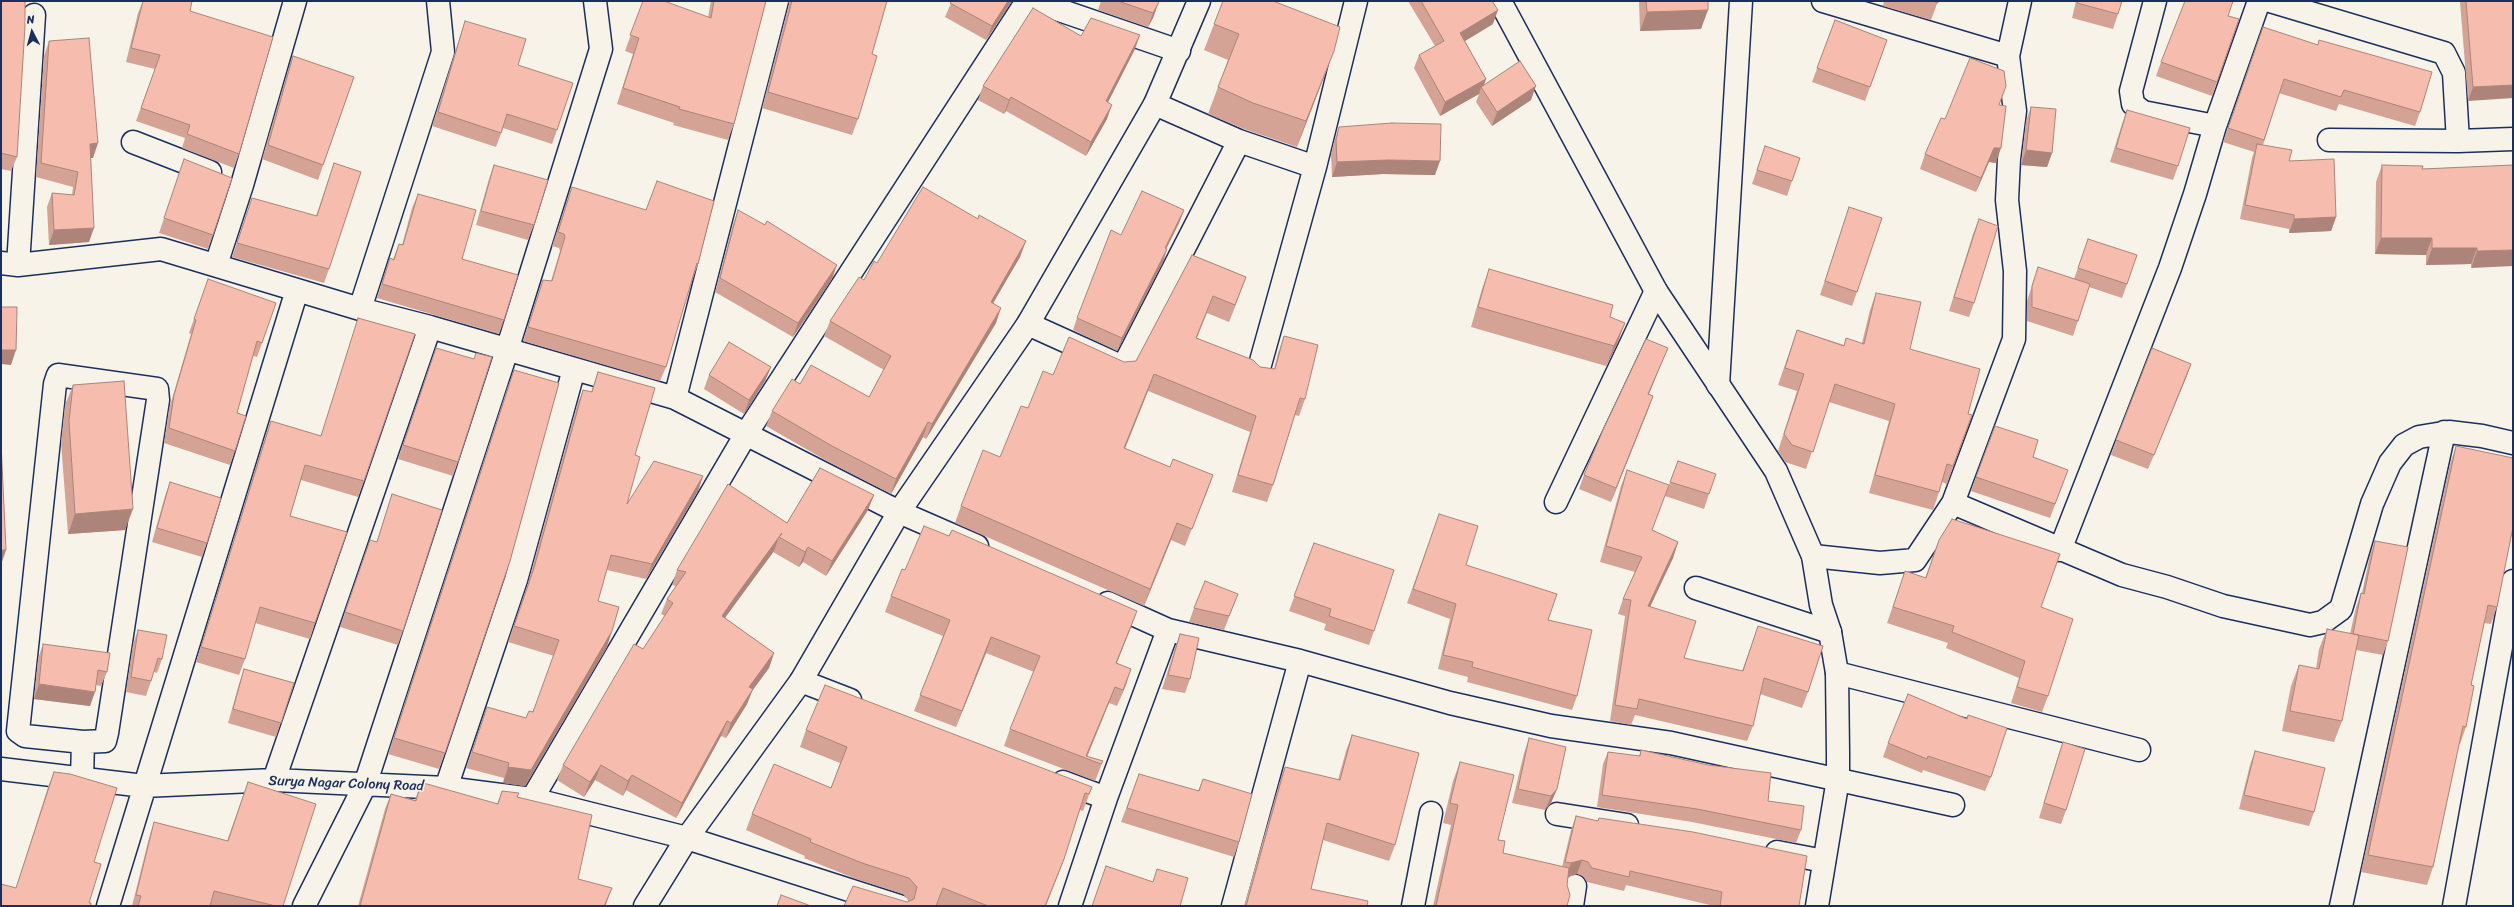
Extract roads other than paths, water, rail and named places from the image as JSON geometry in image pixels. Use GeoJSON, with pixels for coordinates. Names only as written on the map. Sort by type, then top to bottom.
{"type":"FeatureCollection","features":[{"type":"Feature","properties":{"kind":"street"},"geometry":{"type":"LineString","coordinates":[[216,265],[242,185],[295,1]]}},
{"type":"Feature","properties":{"kind":"street"},"geometry":{"type":"LineString","coordinates":[[360,309],[443,52],[438,1]]}},
{"type":"Feature","properties":{"kind":"street"},"geometry":{"type":"LineString","coordinates":[[304,906],[364,785],[507,350],[602,49],[595,1]]}},
{"type":"Feature","properties":{"kind":"street"},"geometry":{"type":"LineString","coordinates":[[675,398],[777,1]]}},
{"type":"Feature","properties":{"kind":"street"},"geometry":{"type":"LineString","coordinates":[[532,800],[746,434],[1027,1]]}},
{"type":"Feature","properties":{"kind":"street"},"geometry":{"type":"LineString","coordinates":[[1033,1],[1179,51]]}},
{"type":"Feature","properties":{"kind":"street"},"geometry":{"type":"LineString","coordinates":[[645,906],[687,838],[801,680],[899,512],[1028,324],[1155,104],[1179,51],[1199,1]]}},
{"type":"Feature","properties":{"kind":"street"},"geometry":{"type":"LineString","coordinates":[[1258,372],[1315,167],[1356,1]]}},
{"type":"Feature","properties":{"kind":"street"},"geometry":{"type":"LineString","coordinates":[[1500,1],[1656,291],[1776,471],[1813,556],[1821,605],[1830,632],[1837,674],[1838,780],[1817,906]]}},
{"type":"Feature","properties":{"kind":"street"},"geometry":{"type":"LineString","coordinates":[[1718,385],[1741,1]]}},
{"type":"Feature","properties":{"kind":"street"},"geometry":{"type":"LineString","coordinates":[[1823,1],[2008,56]]}},
{"type":"Feature","properties":{"kind":"street"},"geometry":{"type":"LineString","coordinates":[[1813,556],[1880,563],[1914,560],[1953,503],[2014,339],[2016,307],[2015,271],[2007,200],[2009,159],[2015,111],[2008,56],[2020,1]]}},
{"type":"Feature","properties":{"kind":"street"},"geometry":{"type":"LineString","coordinates":[[2155,1],[2131,91],[2133,104],[2143,112],[2215,126]]}},
{"type":"Feature","properties":{"kind":"street"},"geometry":{"type":"LineString","coordinates":[[2060,550],[2170,268],[2195,194],[2215,126],[2259,1]]}},
{"type":"Feature","properties":{"kind":"street"},"geometry":{"type":"LineString","coordinates":[[2270,1],[2444,53],[2454,73],[2458,140]]}},
{"type":"Feature","properties":{"kind":"street"},"geometry":{"type":"LineString","coordinates":[[34,15],[9,264],[161,249],[360,309],[430,327],[675,398],[899,512],[994,553]]}},
{"type":"Feature","properties":{"kind":"street"},"geometry":{"type":"LineString","coordinates":[[1155,104],[1239,142],[1315,167]]}},
{"type":"Feature","properties":{"kind":"street"},"geometry":{"type":"LineString","coordinates":[[2329,140],[2513,139]]}},
{"type":"Feature","properties":{"kind":"street"},"geometry":{"type":"LineString","coordinates":[[133,142],[242,185]]}},
{"type":"Feature","properties":{"kind":"street"},"geometry":{"type":"LineString","coordinates":[[1028,324],[1123,367],[1239,142]]}},
{"type":"Feature","properties":{"kind":"street"},"geometry":{"type":"LineString","coordinates":[[108,906],[297,290]]}},
{"type":"Feature","properties":{"kind":"street"},"geometry":{"type":"LineString","coordinates":[[1556,502],[1656,291]]}},
{"type":"Feature","properties":{"kind":"street"},"geometry":{"type":"LineString","coordinates":[[274,780],[430,327]]}},
{"type":"Feature","properties":{"kind":"street"},"geometry":{"type":"LineString","coordinates":[[446,788],[516,580],[574,369]]}},
{"type":"Feature","properties":{"kind":"street"},"geometry":{"type":"LineString","coordinates":[[58,375],[157,389],[158,400],[107,733],[105,742],[82,742],[24,736],[18,732],[55,384],[58,375]]}},
{"type":"Feature","properties":{"kind":"street"},"geometry":{"type":"LineString","coordinates":[[1953,503],[2060,550],[2122,575],[2167,586],[2223,606],[2310,625],[2323,622],[2341,609],[2372,504],[2390,464],[2404,445],[2418,437],[2444,432],[2482,436],[2513,443]]}},
{"type":"Feature","properties":{"kind":"street"},"geometry":{"type":"LineString","coordinates":[[2341,906],[2444,432]]}},
{"type":"Feature","properties":{"kind":"street"},"geometry":{"type":"LineString","coordinates":[[2454,906],[2513,581]]}},
{"type":"Feature","properties":{"kind":"street"},"geometry":{"type":"LineString","coordinates":[[1696,588],[1830,632]]}},
{"type":"Feature","properties":{"kind":"street"},"geometry":{"type":"LineString","coordinates":[[1088,595],[1168,630],[1300,661],[1450,703],[1551,726],[1671,743],[1953,805]]}},
{"type":"Feature","properties":{"kind":"street"},"geometry":{"type":"LineString","coordinates":[[1070,906],[1106,798],[1168,630]]}},
{"type":"Feature","properties":{"kind":"street"},"geometry":{"type":"LineString","coordinates":[[1233,906],[1300,661]]}},
{"type":"Feature","properties":{"kind":"street"},"geometry":{"type":"LineString","coordinates":[[1837,674],[2139,750]]}},
{"type":"Feature","properties":{"kind":"street"},"geometry":{"type":"LineString","coordinates":[[801,680],[868,706]]}},
{"type":"Feature","properties":{"kind":"street"},"geometry":{"type":"LineString","coordinates":[[82,742],[82,778]]}},
{"type":"Feature","properties":{"kind":"street","name":"Surya Nagar Colony Road"},"geometry":{"type":"LineString","coordinates":[[1,769],[144,786],[274,780],[446,788],[532,800],[687,838],[899,906]]}},
{"type":"Feature","properties":{"kind":"street"},"geometry":{"type":"LineString","coordinates":[[1046,776],[1106,798]]}},
{"type":"Feature","properties":{"kind":"street"},"geometry":{"type":"LineString","coordinates":[[1413,906],[1431,813]]}},
{"type":"Feature","properties":{"kind":"street"},"geometry":{"type":"LineString","coordinates":[[1558,814],[1651,828]]}},
{"type":"Feature","properties":{"kind":"street"},"geometry":{"type":"LineString","coordinates":[[1757,848],[1824,861]]}}]}
